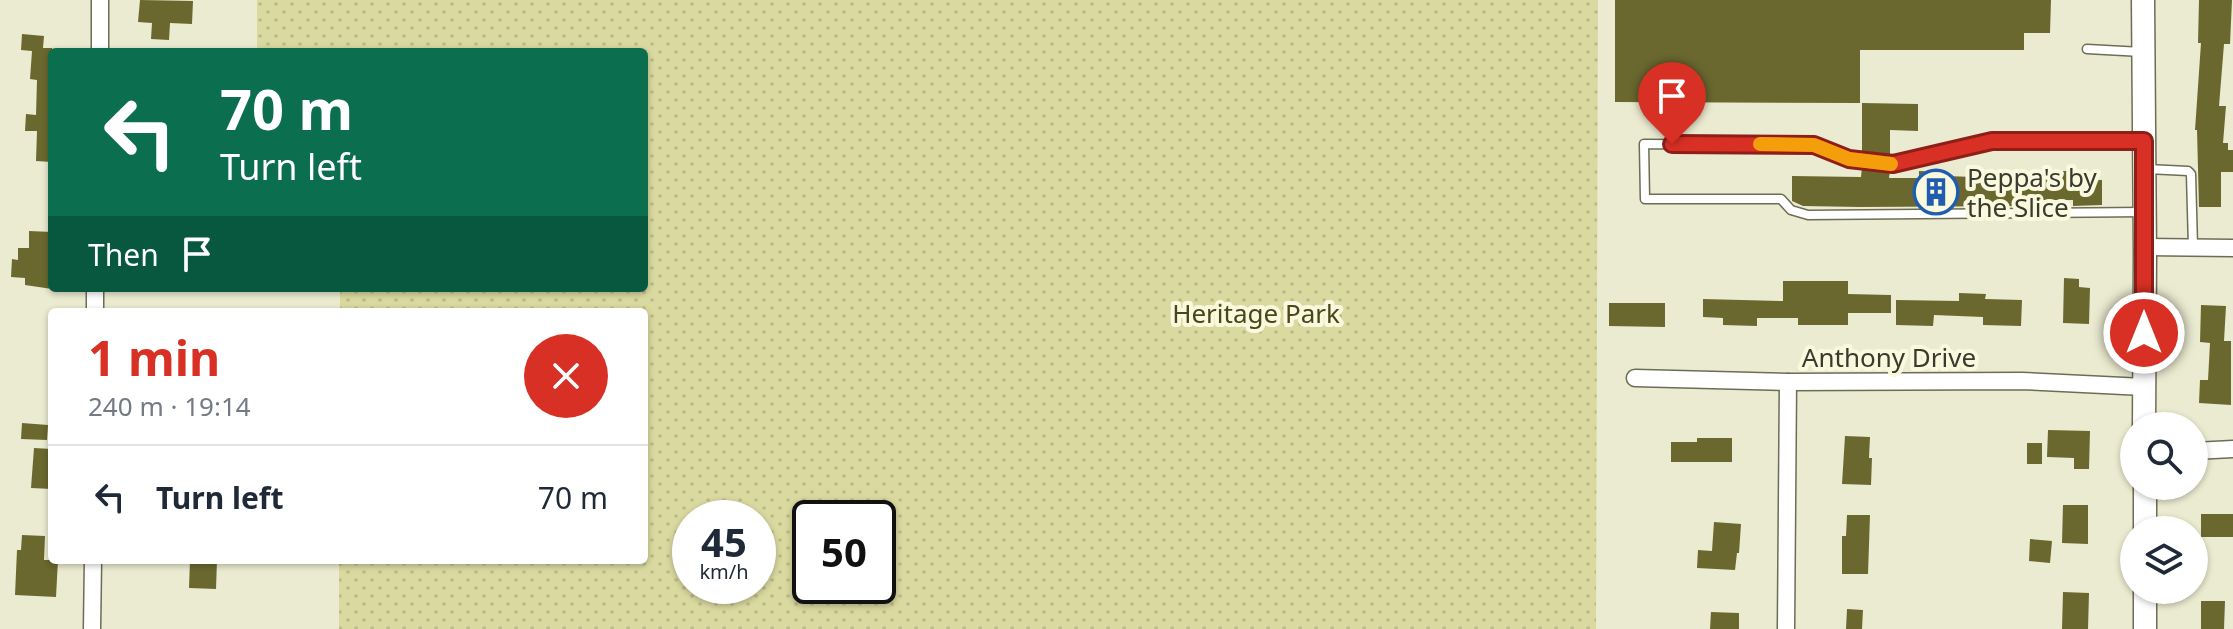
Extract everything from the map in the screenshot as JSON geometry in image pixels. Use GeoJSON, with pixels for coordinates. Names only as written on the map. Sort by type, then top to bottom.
{"type":"FeatureCollection","features":[{"type":"Feature","properties":{"kind":"main road"},"geometry":{"type":"LineString","coordinates":[[2143,0],[2144,412]]}},
{"type":"Feature","properties":{"kind":"main road"},"geometry":{"type":"LineString","coordinates":[[2145,604],[2145,629]]}},
{"type":"Feature","properties":{"kind":"street"},"geometry":{"type":"LineString","coordinates":[[100,0],[100,48]]}},
{"type":"Feature","properties":{"kind":"street"},"geometry":{"type":"LineString","coordinates":[[2145,247],[2233,248]]}},
{"type":"Feature","properties":{"kind":"street","name":"Anthony Drive"},"geometry":{"type":"LineString","coordinates":[[1635,378],[1788,382],[2022,381],[2144,387]]}},
{"type":"Feature","properties":{"kind":"street"},"geometry":{"type":"LineString","coordinates":[[1786,629],[1788,382]]}},
{"type":"Feature","properties":{"kind":"street"},"geometry":{"type":"LineString","coordinates":[[2208,450],[2233,449]]}},
{"type":"Feature","properties":{"kind":"street"},"geometry":{"type":"LineString","coordinates":[[92,629],[93,564]]}},
{"type":"Feature","properties":{"kind":"lane"},"geometry":{"type":"LineString","coordinates":[[2087,49],[2143,52]]}},
{"type":"Feature","properties":{"kind":"lane"},"geometry":{"type":"LineString","coordinates":[[2144,141],[1992,141],[1893,164],[1849,159],[1814,145],[1644,144],[1645,199],[1781,199],[1791,210],[1808,215],[2145,212]]}},
{"type":"Feature","properties":{"kind":"lane"},"geometry":{"type":"LineString","coordinates":[[2144,168],[2188,171],[2191,174],[2194,248]]}},
{"type":"Feature","properties":{"kind":"green space","name":"Heritage Park"},"geometry":{"type":"Polygon","coordinates":[[[257,0],[1598,0],[1596,629],[339,629],[339,564],[648,564],[648,308],[340,308],[340,292],[648,292],[648,48],[257,48],[257,0]]]}},
{"type":"Feature","properties":{"kind":"building"},"geometry":{"type":"Polygon","coordinates":[[[140,0],[193,1],[192,24],[170,23],[169,40],[151,39],[152,23],[138,22],[140,0]]]}},
{"type":"Feature","properties":{"kind":"building"},"geometry":{"type":"Polygon","coordinates":[[[1615,0],[2051,0],[2050,33],[2024,33],[2024,50],[1860,50],[1860,103],[1615,102],[1615,0]]]}},
{"type":"Feature","properties":{"kind":"building"},"geometry":{"type":"Polygon","coordinates":[[[2199,0],[2232,0],[2230,44],[2224,44],[2219,106],[2226,106],[2223,143],[2228,143],[2228,150],[2233,150],[2233,172],[2221,172],[2221,207],[2199,207],[2195,130],[2201,43],[2198,43],[2199,0]]]}},
{"type":"Feature","properties":{"kind":"building"},"geometry":{"type":"Polygon","coordinates":[[[22,34],[44,36],[43,48],[48,48],[48,162],[36,161],[37,131],[25,131],[26,114],[36,115],[37,80],[30,79],[32,51],[21,50],[22,34]]]}},
{"type":"Feature","properties":{"kind":"building"},"geometry":{"type":"Polygon","coordinates":[[[1862,103],[1918,104],[1918,131],[1890,130],[1890,157],[1862,153],[1862,103]]]}},
{"type":"Feature","properties":{"kind":"building"},"geometry":{"type":"Polygon","coordinates":[[[1862,167],[1890,171],[1889,178],[1919,178],[1919,171],[1945,172],[1945,176],[2035,179],[2036,171],[2073,171],[2072,180],[2102,180],[2102,205],[2073,206],[2073,200],[2038,200],[2037,206],[1860,207],[1803,206],[1792,201],[1792,176],[1861,177],[1862,167]]]}},
{"type":"Feature","properties":{"kind":"building"},"geometry":{"type":"Polygon","coordinates":[[[29,231],[48,232],[48,288],[25,285],[25,278],[11,277],[12,259],[18,260],[18,248],[29,248],[29,231]]]}},
{"type":"Feature","properties":{"kind":"building"},"geometry":{"type":"Polygon","coordinates":[[[2064,278],[2079,279],[2079,287],[2090,288],[2089,324],[2063,323],[2064,278]]]}},
{"type":"Feature","properties":{"kind":"building"},"geometry":{"type":"Polygon","coordinates":[[[1783,281],[1848,281],[1848,294],[1891,295],[1891,313],[1848,313],[1848,325],[1798,325],[1798,318],[1757,318],[1757,326],[1723,325],[1723,318],[1703,317],[1703,299],[1783,301],[1783,281]]]}},
{"type":"Feature","properties":{"kind":"building"},"geometry":{"type":"Polygon","coordinates":[[[1959,293],[1986,294],[1985,299],[2022,300],[2021,326],[1983,325],[1983,317],[1934,315],[1933,326],[1896,325],[1896,300],[1959,301],[1959,293]]]}},
{"type":"Feature","properties":{"kind":"building"},"geometry":{"type":"Polygon","coordinates":[[[1609,303],[1665,303],[1665,327],[1609,326],[1609,303]]]}},
{"type":"Feature","properties":{"kind":"building"},"geometry":{"type":"Polygon","coordinates":[[[2201,305],[2226,306],[2224,341],[2231,341],[2231,405],[2199,403],[2200,380],[2208,380],[2210,343],[2200,342],[2201,305]]]}},
{"type":"Feature","properties":{"kind":"building"},"geometry":{"type":"Polygon","coordinates":[[[22,423],[48,425],[47,440],[21,439],[22,423]]]}},
{"type":"Feature","properties":{"kind":"building"},"geometry":{"type":"Polygon","coordinates":[[[2048,430],[2090,431],[2089,469],[2074,469],[2074,458],[2047,457],[2048,430]]]}},
{"type":"Feature","properties":{"kind":"building"},"geometry":{"type":"Polygon","coordinates":[[[1845,436],[1870,437],[1871,485],[1842,484],[1845,436]]]}},
{"type":"Feature","properties":{"kind":"building"},"geometry":{"type":"Polygon","coordinates":[[[1697,438],[1732,438],[1732,462],[1671,462],[1671,442],[1697,442],[1697,438]]]}},
{"type":"Feature","properties":{"kind":"building"},"geometry":{"type":"Polygon","coordinates":[[[2027,443],[2042,443],[2042,464],[2027,464],[2027,443]]]}},
{"type":"Feature","properties":{"kind":"building"},"geometry":{"type":"Polygon","coordinates":[[[34,448],[48,449],[48,489],[31,488],[34,448]]]}},
{"type":"Feature","properties":{"kind":"building"},"geometry":{"type":"Polygon","coordinates":[[[2063,505],[2088,505],[2088,544],[2062,543],[2063,505]]]}},
{"type":"Feature","properties":{"kind":"building"},"geometry":{"type":"Polygon","coordinates":[[[2233,514],[2233,537],[2208,537],[2208,516],[2201,516],[2233,514]]]}},
{"type":"Feature","properties":{"kind":"building"},"geometry":{"type":"Polygon","coordinates":[[[1847,515],[1870,515],[1868,574],[1842,574],[1842,536],[1846,536],[1847,515]]]}},
{"type":"Feature","properties":{"kind":"building"},"geometry":{"type":"Polygon","coordinates":[[[1714,522],[1741,524],[1735,570],[1697,568],[1698,550],[1712,551],[1714,522]]]}},
{"type":"Feature","properties":{"kind":"building"},"geometry":{"type":"Polygon","coordinates":[[[22,535],[45,536],[44,560],[48,560],[48,564],[58,564],[56,597],[15,595],[17,550],[21,550],[22,535]]]}},
{"type":"Feature","properties":{"kind":"building"},"geometry":{"type":"Polygon","coordinates":[[[2030,539],[2052,541],[2050,563],[2029,561],[2030,539]]]}},
{"type":"Feature","properties":{"kind":"building"},"geometry":{"type":"Polygon","coordinates":[[[190,564],[217,564],[216,589],[189,588],[190,564]]]}},
{"type":"Feature","properties":{"kind":"building"},"geometry":{"type":"Polygon","coordinates":[[[2063,592],[2089,593],[2088,629],[2062,629],[2063,592]]]}},
{"type":"Feature","properties":{"kind":"building"},"geometry":{"type":"Polygon","coordinates":[[[2225,601],[2224,629],[2201,629],[2201,604],[2225,601]]]}},
{"type":"Feature","properties":{"kind":"building"},"geometry":{"type":"Polygon","coordinates":[[[1847,609],[1863,610],[1862,629],[1846,629],[1847,609]]]}},
{"type":"Feature","properties":{"kind":"building"},"geometry":{"type":"Polygon","coordinates":[[[1711,612],[1739,613],[1739,629],[1710,629],[1711,612]]]}},
{"type":"Feature","properties":{"kind":"slow traffic"},"geometry":{"type":"LineString","coordinates":[[1760,144],[1814,145],[1849,159],[1891,164]]}},
{"type":"Feature","properties":{"kind":"place","name":"Peppa's by the Slice"},"geometry":{"type":"Point","coordinates":[1936,192]}},
{"type":"Feature","properties":{"kind":"route"},"geometry":{"type":"LineString","coordinates":[[1672,144],[1814,145],[1849,159],[1893,164],[1992,141],[2144,141],[2144,333]]}}]}
